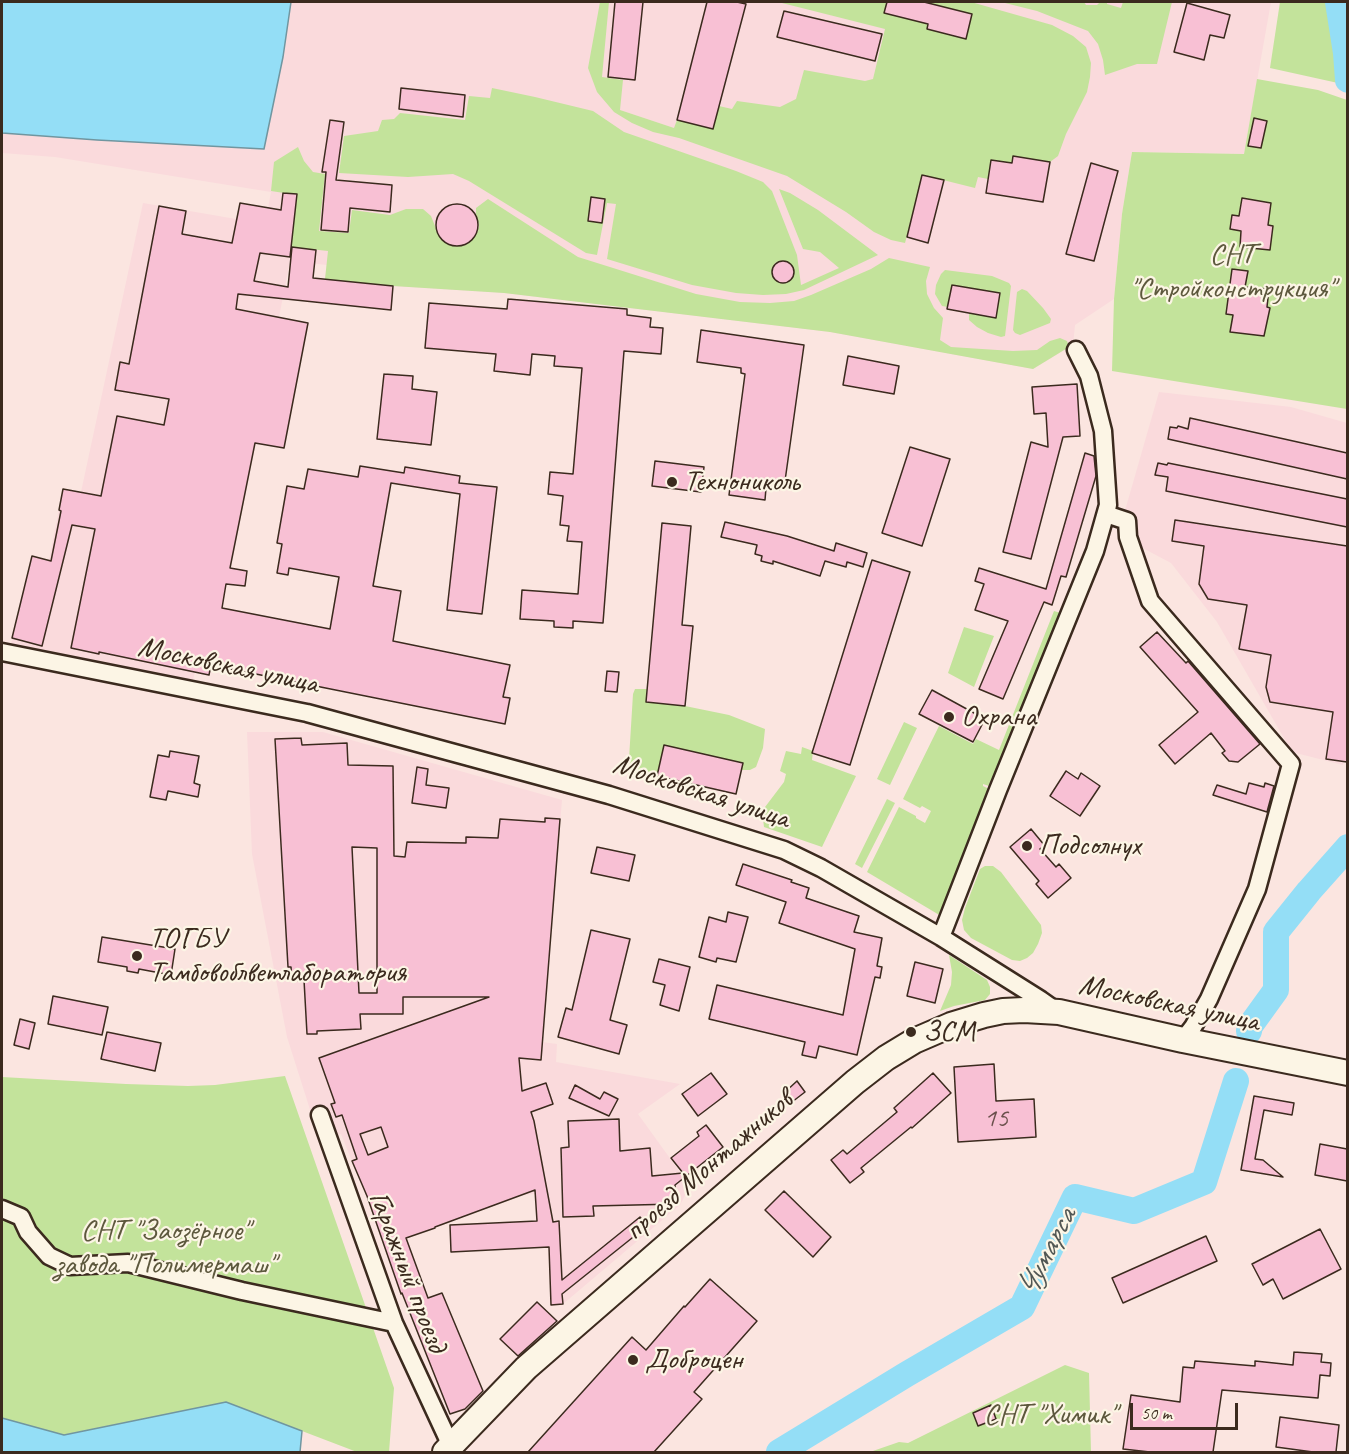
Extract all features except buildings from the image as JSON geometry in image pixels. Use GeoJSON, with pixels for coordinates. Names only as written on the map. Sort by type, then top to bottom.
{"type":"FeatureCollection","features":[{"type":"Feature","properties":{"kind":"main road","name":"проезд Монтажников"},"geometry":{"type":"LineString","coordinates":[[448,1449],[526,1368],[869,1070],[914,1041],[951,1025],[1003,1011],[1059,1012]]}},
{"type":"Feature","properties":{"kind":"main road","name":"Московская улица"},"geometry":{"type":"LineString","coordinates":[[1059,1012],[1347,1073]]}},
{"type":"Feature","properties":{"kind":"street"},"geometry":{"type":"LineString","coordinates":[[941,937],[1095,550],[1106,514],[1108,505],[1103,431],[1089,376],[1076,350]]}},
{"type":"Feature","properties":{"kind":"street"},"geometry":{"type":"LineString","coordinates":[[1106,514],[1127,521],[1128,537],[1150,601],[1291,764],[1257,889],[1209,999],[1183,1040]]}},
{"type":"Feature","properties":{"kind":"street","name":"Московская улица"},"geometry":{"type":"LineString","coordinates":[[2,652],[307,713],[609,795],[784,850],[821,868],[941,937],[1059,1012]]}},
{"type":"Feature","properties":{"kind":"street","name":"Гаражный проезд"},"geometry":{"type":"LineString","coordinates":[[320,1115],[394,1323],[448,1449]]}},
{"type":"Feature","properties":{"kind":"street"},"geometry":{"type":"LineString","coordinates":[[2,1209],[21,1217],[28,1232],[49,1256],[70,1266],[128,1263],[242,1291],[394,1323]]}},
{"type":"Feature","properties":{"kind":"shaded area"},"geometry":{"type":"Polygon","coordinates":[[[2,2],[1271,2],[1244,154],[1132,152],[1122,214],[1114,299],[1075,325],[1073,345],[1033,369],[830,332],[504,293],[325,279],[327,265],[290,261],[214,648],[270,660],[279,618],[510,665],[507,680],[510,698],[505,724],[212,665],[209,675],[195,672],[193,680],[10,648],[32,556],[49,560],[63,489],[81,492],[143,203],[236,219],[240,203],[268,208],[271,192],[55,157],[2,153],[2,2]]]}},
{"type":"Feature","properties":{"kind":"shaded area"},"geometry":{"type":"Polygon","coordinates":[[[1159,392],[1291,407],[1347,423],[1348,746],[1343,765],[1292,752],[1217,622],[1171,563],[1118,535],[1159,392]]]}},
{"type":"Feature","properties":{"kind":"shaded area"},"geometry":{"type":"Polygon","coordinates":[[[247,732],[323,732],[562,800],[542,1042],[557,1044],[556,1062],[680,1084],[638,1114],[690,1186],[680,1205],[563,1304],[551,1305],[547,1219],[535,1194],[523,1195],[428,1229],[391,1187],[366,1196],[341,1134],[320,1141],[287,1037],[252,854],[247,732]]]}},
{"type":"Feature","properties":{"kind":"green space"},"geometry":{"type":"Polygon","coordinates":[[[600,2],[609,2],[602,77],[623,80],[620,110],[674,128],[677,120],[713,129],[719,106],[732,109],[737,101],[780,107],[796,99],[804,70],[865,81],[873,79],[885,29],[778,2],[887,2],[884,13],[928,24],[927,29],[965,39],[972,14],[924,2],[971,2],[1052,25],[1073,36],[1086,47],[1091,63],[1090,77],[1087,92],[1058,156],[1050,162],[1014,156],[1012,163],[992,160],[988,179],[978,177],[975,188],[923,175],[905,243],[891,240],[874,232],[787,176],[679,138],[653,132],[614,112],[597,92],[588,68],[600,2]]]}},
{"type":"Feature","properties":{"kind":"green space"},"geometry":{"type":"Polygon","coordinates":[[[1001,2],[1084,2],[1086,5],[1097,5],[1100,2],[1107,2],[1107,4],[1121,8],[1123,2],[1172,2],[1157,64],[1137,64],[1105,75],[1098,44],[1088,31],[1037,11],[1001,2]]]}},
{"type":"Feature","properties":{"kind":"green space"},"geometry":{"type":"Polygon","coordinates":[[[1280,2],[1347,2],[1347,85],[1270,68],[1280,2]]]}},
{"type":"Feature","properties":{"kind":"green space","name":"СНТ \"Стройконструкция\""},"geometry":{"type":"Polygon","coordinates":[[[1257,79],[1318,90],[1347,100],[1347,409],[1112,371],[1114,299],[1122,214],[1132,152],[1244,154],[1257,79]]]}},
{"type":"Feature","properties":{"kind":"green space"},"geometry":{"type":"Polygon","coordinates":[[[492,88],[593,111],[624,132],[763,182],[772,191],[797,255],[801,285],[839,268],[820,252],[803,249],[779,189],[818,210],[878,255],[804,290],[786,294],[736,293],[692,285],[607,259],[616,204],[607,203],[597,255],[586,253],[469,181],[453,174],[408,177],[339,173],[344,136],[378,131],[382,120],[394,119],[400,113],[465,120],[469,96],[490,98],[492,88]],[[786,261],[775,263],[772,269],[773,278],[781,283],[788,282],[793,277],[792,265],[786,261]]]}},
{"type":"Feature","properties":{"kind":"green space"},"geometry":{"type":"Polygon","coordinates":[[[298,147],[304,161],[313,172],[325,174],[319,231],[349,233],[352,210],[390,215],[406,209],[423,209],[431,216],[439,236],[444,241],[463,246],[469,243],[477,233],[479,227],[476,208],[488,199],[578,257],[696,294],[740,302],[794,301],[871,269],[889,258],[930,267],[926,281],[927,294],[934,308],[943,318],[940,340],[951,347],[1013,351],[1037,350],[1050,341],[1060,338],[1067,341],[1069,347],[1033,369],[830,332],[504,293],[325,279],[328,251],[291,247],[297,195],[271,191],[274,162],[298,147]]]}},
{"type":"Feature","properties":{"kind":"green space"},"geometry":{"type":"Polygon","coordinates":[[[945,270],[992,276],[1009,283],[1011,286],[1005,336],[988,333],[969,320],[969,313],[996,318],[1000,293],[952,285],[948,307],[942,306],[935,294],[936,285],[945,270]]]}},
{"type":"Feature","properties":{"kind":"green space"},"geometry":{"type":"Polygon","coordinates":[[[1022,289],[1027,291],[1051,319],[1050,323],[1020,335],[1013,330],[1017,292],[1022,289]]]}},
{"type":"Feature","properties":{"kind":"green space"},"geometry":{"type":"Polygon","coordinates":[[[1054,611],[1064,614],[992,787],[983,784],[991,790],[941,916],[867,872],[899,807],[925,823],[931,811],[903,799],[939,726],[973,744],[976,739],[999,750],[1054,611]]]}},
{"type":"Feature","properties":{"kind":"green space"},"geometry":{"type":"Polygon","coordinates":[[[964,627],[994,636],[974,687],[948,673],[964,627]]]}},
{"type":"Feature","properties":{"kind":"green space"},"geometry":{"type":"Polygon","coordinates":[[[635,689],[647,689],[647,702],[685,706],[729,715],[765,729],[763,748],[756,767],[741,770],[664,745],[656,781],[628,775],[635,689]]]}},
{"type":"Feature","properties":{"kind":"green space"},"geometry":{"type":"Polygon","coordinates":[[[904,722],[917,728],[890,785],[877,779],[904,722]]]}},
{"type":"Feature","properties":{"kind":"green space"},"geometry":{"type":"Polygon","coordinates":[[[802,747],[813,751],[812,760],[856,776],[822,847],[764,827],[762,811],[784,782],[786,774],[780,771],[786,751],[801,754],[802,747]]]}},
{"type":"Feature","properties":{"kind":"green space"},"geometry":{"type":"Polygon","coordinates":[[[887,799],[895,803],[862,868],[855,864],[887,799]]]}},
{"type":"Feature","properties":{"kind":"green space"},"geometry":{"type":"Polygon","coordinates":[[[993,866],[1001,872],[1041,925],[1042,933],[1033,953],[1020,961],[1012,960],[971,938],[964,930],[962,920],[965,908],[980,869],[993,866]]]}},
{"type":"Feature","properties":{"kind":"green space"},"geometry":{"type":"Polygon","coordinates":[[[949,955],[987,980],[990,994],[985,1000],[940,1011],[951,985],[952,972],[949,955]]]}},
{"type":"Feature","properties":{"kind":"green space","name":"СНТ \"Заозёрное\" завода \"Полимермаш\""},"geometry":{"type":"Polygon","coordinates":[[[285,1076],[394,1388],[389,1452],[357,1452],[226,1402],[63,1435],[2,1418],[2,1077],[188,1086],[285,1076]]]}},
{"type":"Feature","properties":{"kind":"green space","name":"СНТ \"Химик\""},"geometry":{"type":"Polygon","coordinates":[[[1065,1365],[1089,1373],[1091,1452],[870,1452],[899,1442],[908,1443],[1065,1365]]]}},
{"type":"Feature","properties":{"kind":"water"},"geometry":{"type":"Polygon","coordinates":[[[2,2],[291,2],[283,57],[264,149],[2,133],[2,2]]]}},
{"type":"Feature","properties":{"kind":"water"},"geometry":{"type":"Polygon","coordinates":[[[226,1402],[302,1431],[300,1452],[2,1452],[2,1418],[64,1435],[226,1402]]]}},
{"type":"Feature","properties":{"kind":"waterway","name":"Чумарса"},"geometry":{"type":"LineString","coordinates":[[1338,2],[1348,80]]}},
{"type":"Feature","properties":{"kind":"waterway","name":"Чумарса"},"geometry":{"type":"LineString","coordinates":[[1249,1031],[1250,1026],[1276,990],[1276,932],[1348,847]]}},
{"type":"Feature","properties":{"kind":"waterway","name":"Чумарса"},"geometry":{"type":"LineString","coordinates":[[779,1452],[1022,1307],[1075,1197],[1134,1211],[1204,1182],[1236,1081]]}},
{"type":"Feature","properties":{"kind":"place","name":"Технониколь"},"geometry":{"type":"Point","coordinates":[672,482]}},
{"type":"Feature","properties":{"kind":"place","name":"Охрана"},"geometry":{"type":"Point","coordinates":[949,717]}},
{"type":"Feature","properties":{"kind":"place","name":"Подсолнух"},"geometry":{"type":"Point","coordinates":[1027,846]}},
{"type":"Feature","properties":{"kind":"place","name":"ТОГБУ Тамбовоблветлаборатория"},"geometry":{"type":"Point","coordinates":[137,956]}},
{"type":"Feature","properties":{"kind":"place","name":"ЗСМ"},"geometry":{"type":"Point","coordinates":[911,1032]}},
{"type":"Feature","properties":{"kind":"place","name":"Доброцен"},"geometry":{"type":"Point","coordinates":[633,1360]}}]}
